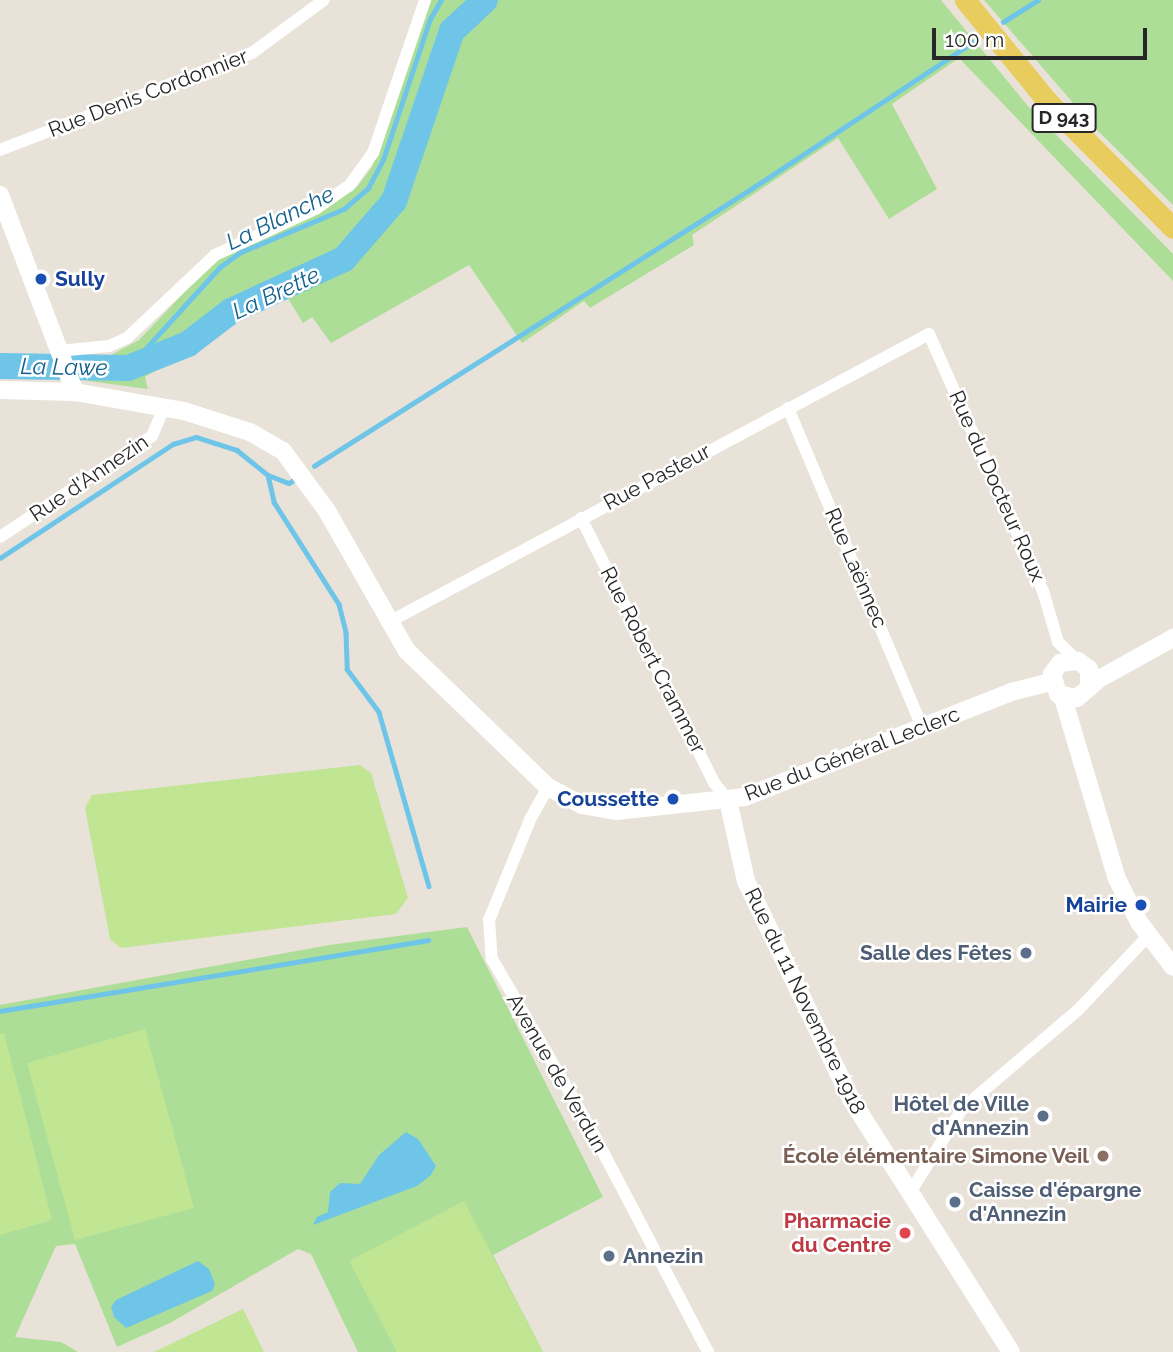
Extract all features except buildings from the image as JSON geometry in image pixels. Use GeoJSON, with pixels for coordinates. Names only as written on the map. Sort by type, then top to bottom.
{"type":"FeatureCollection","features":[{"type":"Feature","properties":{"kind":"main road","name":"D 943"},"geometry":{"type":"LineString","coordinates":[[965,0],[1047,101],[1173,228]]}},
{"type":"Feature","properties":{"kind":"street","name":"Rue Denis Cordonnier"},"geometry":{"type":"LineString","coordinates":[[0,150],[252,54],[324,0]]}},
{"type":"Feature","properties":{"kind":"street"},"geometry":{"type":"LineString","coordinates":[[60,354],[109,346],[127,338],[215,255],[317,208],[349,186],[373,153],[425,0]]}},
{"type":"Feature","properties":{"kind":"street"},"geometry":{"type":"LineString","coordinates":[[0,195],[73,388]]}},
{"type":"Feature","properties":{"kind":"street","name":"Rue Pasteur"},"geometry":{"type":"LineString","coordinates":[[387,623],[929,334]]}},
{"type":"Feature","properties":{"kind":"street","name":"Rue du Docteur Roux"},"geometry":{"type":"LineString","coordinates":[[929,334],[1043,591],[1059,642],[1054,674]]}},
{"type":"Feature","properties":{"kind":"street","name":"Rue du Général Leclerc"},"geometry":{"type":"LineString","coordinates":[[0,390],[73,388],[226,422],[283,451],[327,511],[387,623],[420,665],[548,786],[582,805],[616,811],[728,800],[923,729],[1054,674]]}},
{"type":"Feature","properties":{"kind":"street","name":"Rue d'Annezin"},"geometry":{"type":"LineString","coordinates":[[0,537],[152,436],[164,408]]}},
{"type":"Feature","properties":{"kind":"street","name":"Rue Laënnec"},"geometry":{"type":"LineString","coordinates":[[788,408],[923,729]]}},
{"type":"Feature","properties":{"kind":"street","name":"Rue Robert Crammer"},"geometry":{"type":"LineString","coordinates":[[581,518],[715,784],[728,800]]}},
{"type":"Feature","properties":{"kind":"street"},"geometry":{"type":"LineString","coordinates":[[1063,698],[1087,690],[1118,668],[1173,638]]}},
{"type":"Feature","properties":{"kind":"street","name":"Rue du Docteur Roux"},"geometry":{"type":"LineString","coordinates":[[1059,642],[1081,662]]}},
{"type":"Feature","properties":{"kind":"street"},"geometry":{"type":"LineString","coordinates":[[1118,668],[1066,660],[1054,674],[1075,732],[1109,858],[1130,907],[1173,967]]}},
{"type":"Feature","properties":{"kind":"street"},"geometry":{"type":"LineString","coordinates":[[1075,732],[1091,675],[1081,662]]}},
{"type":"Feature","properties":{"kind":"street","name":"Avenue de Verdun"},"geometry":{"type":"LineString","coordinates":[[548,786],[489,920],[492,959],[592,1131],[708,1352]]}},
{"type":"Feature","properties":{"kind":"street","name":"Rue du 11 Novembre 1918"},"geometry":{"type":"LineString","coordinates":[[728,800],[746,881],[851,1099],[1011,1352]]}},
{"type":"Feature","properties":{"kind":"street"},"geometry":{"type":"LineString","coordinates":[[911,1191],[962,1109],[1079,1009],[1149,935]]}},
{"type":"Feature","properties":{"kind":"green space"},"geometry":{"type":"Polygon","coordinates":[[[431,0],[941,0],[1027,105],[1173,254],[1173,281],[959,58],[892,104],[937,189],[889,219],[838,138],[692,235],[694,245],[590,308],[584,301],[522,343],[469,265],[331,343],[312,317],[303,323],[284,292],[219,323],[178,351],[168,363],[145,377],[148,389],[88,381],[84,357],[111,355],[139,340],[217,258],[319,213],[357,187],[372,167],[431,0]]]}},
{"type":"Feature","properties":{"kind":"green space"},"geometry":{"type":"Polygon","coordinates":[[[984,0],[1173,0],[1173,205],[1094,127],[984,0]]]}},
{"type":"Feature","properties":{"kind":"green space"},"geometry":{"type":"Polygon","coordinates":[[[360,765],[371,773],[408,898],[396,914],[121,948],[110,939],[85,808],[92,795],[360,765]]]}},
{"type":"Feature","properties":{"kind":"green space"},"geometry":{"type":"Polygon","coordinates":[[[467,927],[603,1197],[493,1255],[543,1352],[358,1352],[311,1254],[298,1249],[170,1323],[117,1347],[75,1244],[56,1246],[15,1337],[61,1342],[78,1352],[0,1352],[0,1005],[329,945],[467,927]]]}},
{"type":"Feature","properties":{"kind":"green space"},"geometry":{"type":"Polygon","coordinates":[[[145,1029],[194,1208],[75,1240],[27,1063],[145,1029]]]}},
{"type":"Feature","properties":{"kind":"green space"},"geometry":{"type":"Polygon","coordinates":[[[4,1033],[52,1220],[0,1235],[0,1034],[4,1033]]]}},
{"type":"Feature","properties":{"kind":"green space"},"geometry":{"type":"Polygon","coordinates":[[[464,1201],[543,1352],[397,1352],[349,1261],[464,1201]]]}},
{"type":"Feature","properties":{"kind":"green space"},"geometry":{"type":"Polygon","coordinates":[[[243,1309],[264,1352],[154,1352],[243,1309]]]}},
{"type":"Feature","properties":{"kind":"water"},"geometry":{"type":"Polygon","coordinates":[[[406,1132],[418,1139],[436,1166],[431,1175],[417,1186],[313,1225],[317,1217],[328,1212],[330,1192],[340,1183],[360,1184],[379,1155],[406,1132]]]}},
{"type":"Feature","properties":{"kind":"water"},"geometry":{"type":"Polygon","coordinates":[[[198,1261],[209,1269],[215,1284],[212,1291],[126,1328],[114,1317],[111,1307],[116,1300],[198,1261]]]}},
{"type":"Feature","properties":{"kind":"waterway","name":"La Blanche"},"geometry":{"type":"LineString","coordinates":[[128,368],[220,267],[241,252],[344,209],[368,188],[383,160],[430,19],[441,0]]}},
{"type":"Feature","properties":{"kind":"waterway","name":"La Brette"},"geometry":{"type":"LineString","coordinates":[[0,366],[128,368],[188,344],[231,311],[344,259],[394,201],[452,31],[485,0]]}},
{"type":"Feature","properties":{"kind":"waterway"},"geometry":{"type":"LineString","coordinates":[[1003,22],[1038,0]]}},
{"type":"Feature","properties":{"kind":"waterway"},"geometry":{"type":"LineString","coordinates":[[314,466],[751,189],[975,41]]}},
{"type":"Feature","properties":{"kind":"waterway"},"geometry":{"type":"LineString","coordinates":[[0,558],[173,444],[196,437],[237,450],[268,475],[289,483],[297,478]]}},
{"type":"Feature","properties":{"kind":"waterway"},"geometry":{"type":"LineString","coordinates":[[268,475],[274,502],[339,604],[346,633],[347,669],[379,712],[429,886]]}},
{"type":"Feature","properties":{"kind":"waterway"},"geometry":{"type":"LineString","coordinates":[[0,1011],[428,940]]}},
{"type":"Feature","properties":{"kind":"place","name":"Sully"},"geometry":{"type":"Point","coordinates":[41,279]}},
{"type":"Feature","properties":{"kind":"place","name":"Coussette"},"geometry":{"type":"Point","coordinates":[673,799]}},
{"type":"Feature","properties":{"kind":"place","name":"Mairie"},"geometry":{"type":"Point","coordinates":[1141,905]}},
{"type":"Feature","properties":{"kind":"place","name":"Salle des Fêtes"},"geometry":{"type":"Point","coordinates":[1026,953]}},
{"type":"Feature","properties":{"kind":"place","name":"Hôtel de Ville d'Annezin"},"geometry":{"type":"Point","coordinates":[1043,1116]}},
{"type":"Feature","properties":{"kind":"place","name":"École élémentaire Simone Veil"},"geometry":{"type":"Point","coordinates":[1103,1156]}},
{"type":"Feature","properties":{"kind":"place","name":"Caisse d'épargne d'Annezin"},"geometry":{"type":"Point","coordinates":[955,1202]}},
{"type":"Feature","properties":{"kind":"place","name":"Pharmacie du Centre"},"geometry":{"type":"Point","coordinates":[905,1233]}},
{"type":"Feature","properties":{"kind":"place","name":"Annezin"},"geometry":{"type":"Point","coordinates":[609,1256]}},
{"type":"Feature","properties":{"kind":"water label","name":"La Lawe"},"geometry":{"type":"Point","coordinates":[64,367]}}]}
